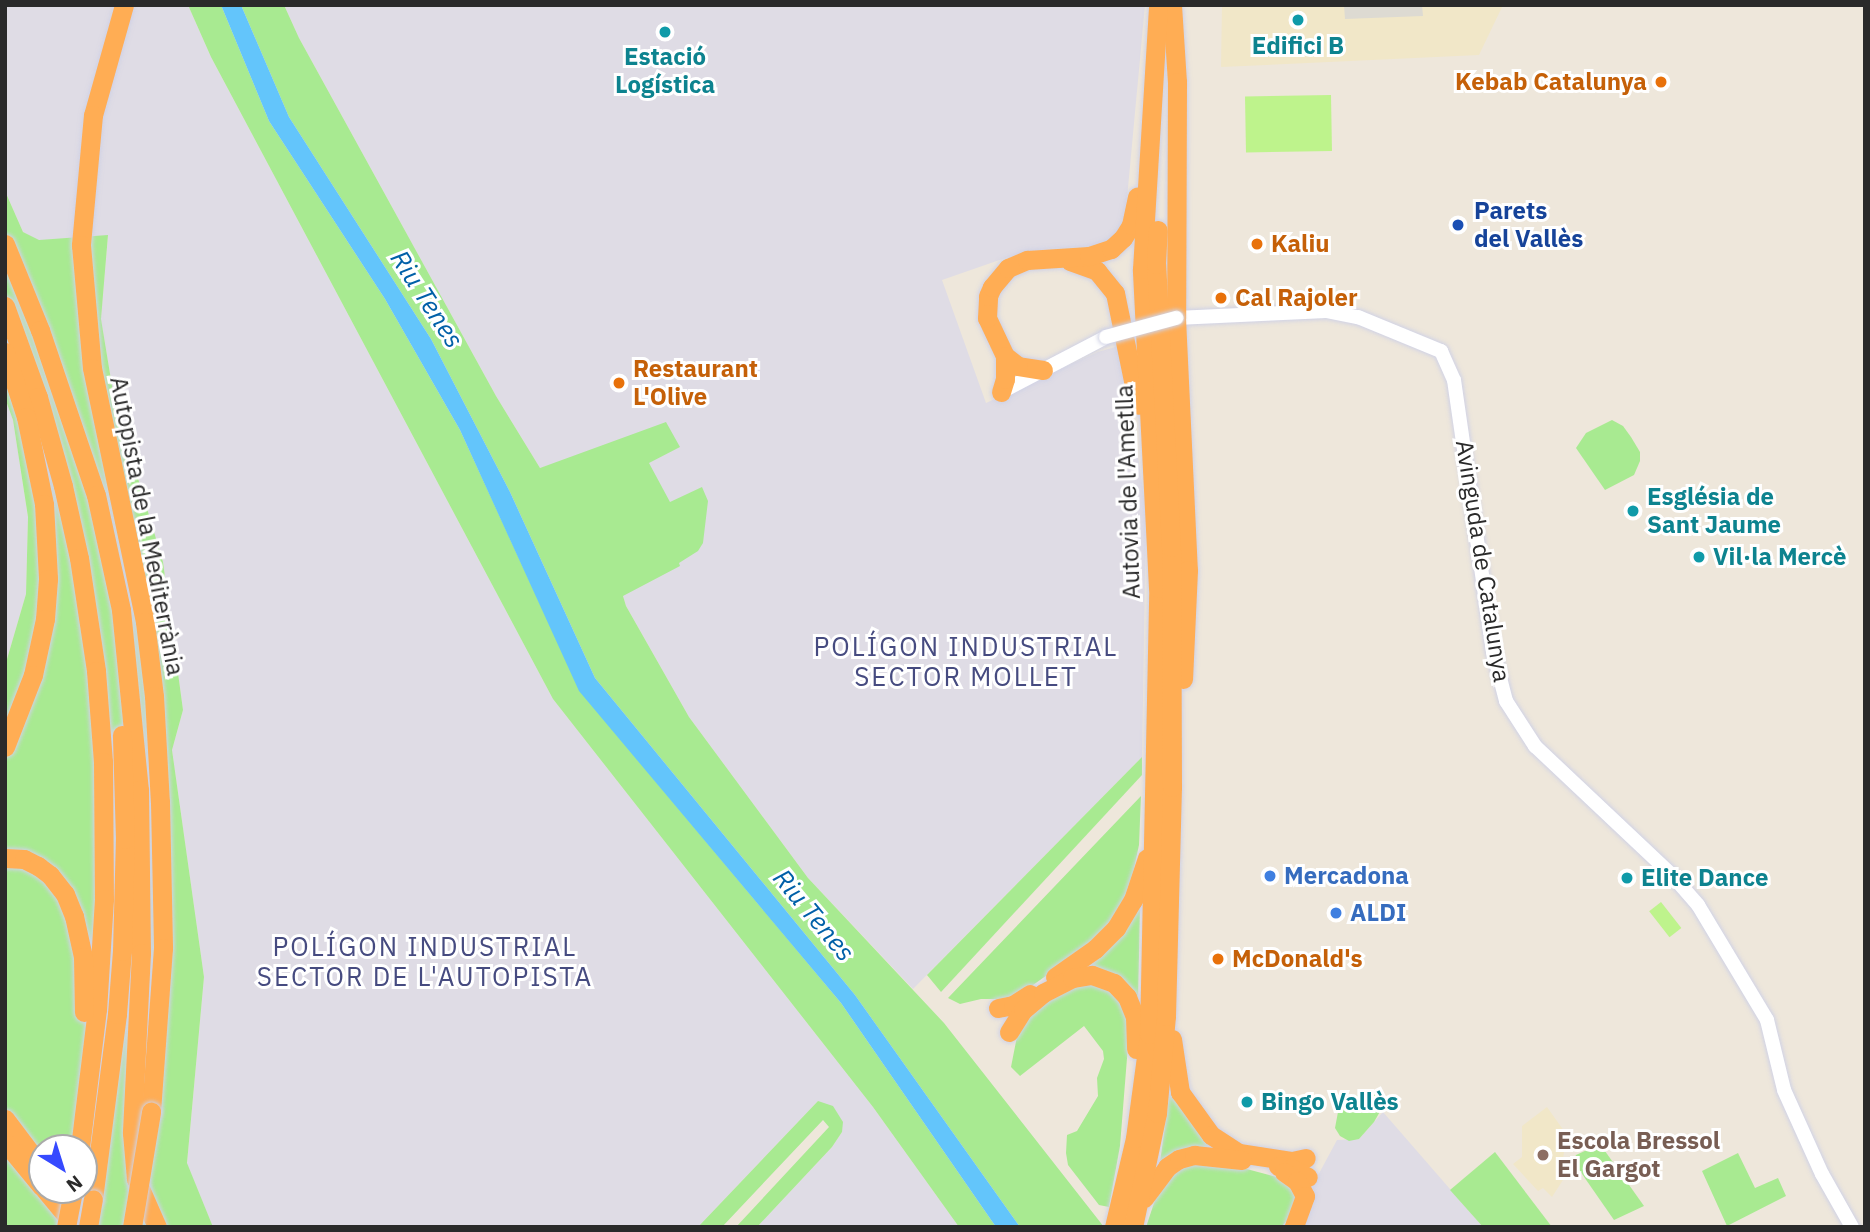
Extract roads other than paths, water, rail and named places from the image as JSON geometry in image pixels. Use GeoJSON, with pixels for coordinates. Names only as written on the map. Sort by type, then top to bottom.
{"type":"FeatureCollection","features":[{"type":"Feature","properties":{"kind":"highway","name":"Autopista de la Mediterrània"},"geometry":{"type":"LineString","coordinates":[[124,5],[93,115],[81,246],[84,310],[92,368],[145,622],[154,696],[160,802],[163,947],[151,1112],[132,1227]]}},
{"type":"Feature","properties":{"kind":"highway"},"geometry":{"type":"LineString","coordinates":[[1172,5],[1177,82],[1176,318],[1188,570],[1187,636],[1178,760],[1172,787]]}},
{"type":"Feature","properties":{"kind":"highway","name":"Autovia de l'Ametlla"},"geometry":{"type":"LineString","coordinates":[[1114,1227],[1130,1202],[1157,1113],[1166,1016],[1172,787],[1171,547],[1156,264],[1164,79],[1172,5]]}},
{"type":"Feature","properties":{"kind":"highway"},"geometry":{"type":"LineString","coordinates":[[1012,369],[987,318],[988,296],[992,287],[1008,268],[1019,263],[1104,253],[1123,239],[1131,225],[1140,157],[1145,81],[1158,6]]}},
{"type":"Feature","properties":{"kind":"highway","name":"Autovia de l'Ametlla"},"geometry":{"type":"LineString","coordinates":[[1133,1227],[1130,1202],[1135,1138],[1149,1034],[1157,600],[1142,269],[1158,6]]}},
{"type":"Feature","properties":{"kind":"highway"},"geometry":{"type":"LineString","coordinates":[[5,244],[40,330],[96,495],[128,658],[139,790],[140,851],[140,966],[132,1133],[136,1179],[157,1227]]}},
{"type":"Feature","properties":{"kind":"highway"},"geometry":{"type":"LineString","coordinates":[[1059,259],[1097,271],[1115,293],[1131,362],[1144,459],[1153,495]]}},
{"type":"Feature","properties":{"kind":"highway"},"geometry":{"type":"LineString","coordinates":[[5,306],[34,387],[63,486],[87,604],[97,682],[103,762],[104,899],[97,1009],[82,1134]]}},
{"type":"Feature","properties":{"kind":"highway"},"geometry":{"type":"LineString","coordinates":[[5,352],[26,417],[44,504],[48,579],[45,619],[33,675],[5,747]]}},
{"type":"Feature","properties":{"kind":"highway"},"geometry":{"type":"LineString","coordinates":[[1012,369],[1043,370]]}},
{"type":"Feature","properties":{"kind":"highway"},"geometry":{"type":"LineString","coordinates":[[1001,392],[1012,369]]}},
{"type":"Feature","properties":{"kind":"highway"},"geometry":{"type":"LineString","coordinates":[[70,420],[109,613],[124,771],[124,899],[117,1014],[90,1227]]}},
{"type":"Feature","properties":{"kind":"highway"},"geometry":{"type":"LineString","coordinates":[[998,1008],[1019,1002],[1106,939],[1133,901],[1142,867],[1152,848]]}},
{"type":"Feature","properties":{"kind":"highway"},"geometry":{"type":"LineString","coordinates":[[5,858],[24,859],[50,875],[70,905],[80,937],[85,998],[70,1134]]}},
{"type":"Feature","properties":{"kind":"highway"},"geometry":{"type":"LineString","coordinates":[[1009,1032],[1032,1000],[1072,978],[1092,975],[1114,983],[1132,1007],[1136,1027],[1135,1138]]}},
{"type":"Feature","properties":{"kind":"highway"},"geometry":{"type":"LineString","coordinates":[[1130,1202],[1167,1167],[1179,1159],[1194,1155],[1307,1168],[1292,1161],[1239,1153],[1211,1135],[1180,1092],[1166,1016]]}},
{"type":"Feature","properties":{"kind":"highway"},"geometry":{"type":"LineString","coordinates":[[5,1119],[28,1149]]}},
{"type":"Feature","properties":{"kind":"highway"},"geometry":{"type":"LineString","coordinates":[[5,1142],[28,1170]]}},
{"type":"Feature","properties":{"kind":"highway"},"geometry":{"type":"LineString","coordinates":[[1267,1164],[1290,1175],[1304,1193],[1304,1202],[1294,1227]]}},
{"type":"Feature","properties":{"kind":"highway"},"geometry":{"type":"LineString","coordinates":[[57,1204],[76,1227]]}},
{"type":"Feature","properties":{"kind":"highway"},"geometry":{"type":"LineString","coordinates":[[59,1227],[61,1204]]}},
{"type":"Feature","properties":{"kind":"highway"},"geometry":{"type":"LineString","coordinates":[[66,1227],[70,1204]]}},
{"type":"Feature","properties":{"kind":"highway"},"geometry":{"type":"LineString","coordinates":[[73,1204],[90,1227]]}},
{"type":"Feature","properties":{"kind":"street","name":"Avinguda de Catalunya"},"geometry":{"type":"LineString","coordinates":[[1043,370],[1106,337],[1176,318],[1326,311],[1358,317],[1401,332],[1432,345],[1448,361],[1454,380],[1493,651],[1506,701],[1535,746],[1671,874],[1698,905],[1768,1020],[1784,1090],[1822,1174],[1852,1227]]}},
{"type":"Feature","properties":{"kind":"water"},"geometry":{"type":"Polygon","coordinates":[[[221,5],[241,5],[289,117],[431,339],[510,492],[595,678],[855,995],[1020,1227],[996,1227],[841,1003],[579,691],[460,430],[385,299],[269,121],[221,5]]]}},
{"type":"Feature","properties":{"kind":"place","name":"Edifici B"},"geometry":{"type":"Point","coordinates":[1298,20]}},
{"type":"Feature","properties":{"kind":"place","name":"Estació Logística"},"geometry":{"type":"Point","coordinates":[665,32]}},
{"type":"Feature","properties":{"kind":"place","name":"Kebab Catalunya"},"geometry":{"type":"Point","coordinates":[1661,82]}},
{"type":"Feature","properties":{"kind":"place","name":"Parets del Vallès"},"geometry":{"type":"Point","coordinates":[1458,225]}},
{"type":"Feature","properties":{"kind":"place","name":"Kaliu"},"geometry":{"type":"Point","coordinates":[1257,244]}},
{"type":"Feature","properties":{"kind":"place","name":"Cal Rajoler"},"geometry":{"type":"Point","coordinates":[1221,298]}},
{"type":"Feature","properties":{"kind":"place","name":"Restaurant L'Olive"},"geometry":{"type":"Point","coordinates":[619,383]}},
{"type":"Feature","properties":{"kind":"place","name":"Església de Sant Jaume"},"geometry":{"type":"Point","coordinates":[1633,511]}},
{"type":"Feature","properties":{"kind":"place","name":"Vil·la Mercè"},"geometry":{"type":"Point","coordinates":[1699,557]}},
{"type":"Feature","properties":{"kind":"place","name":"Mercadona"},"geometry":{"type":"Point","coordinates":[1270,876]}},
{"type":"Feature","properties":{"kind":"place","name":"Elite Dance"},"geometry":{"type":"Point","coordinates":[1627,878]}},
{"type":"Feature","properties":{"kind":"place","name":"ALDI"},"geometry":{"type":"Point","coordinates":[1336,913]}},
{"type":"Feature","properties":{"kind":"place","name":"McDonald's"},"geometry":{"type":"Point","coordinates":[1218,959]}},
{"type":"Feature","properties":{"kind":"place","name":"Bingo Vallès"},"geometry":{"type":"Point","coordinates":[1247,1102]}},
{"type":"Feature","properties":{"kind":"place","name":"Escola Bressol El Gargot"},"geometry":{"type":"Point","coordinates":[1543,1155]}},
{"type":"Feature","properties":{"kind":"district","name":"POLÍGON INDUSTRIAL SECTOR MOLLET"},"geometry":{"type":"Point","coordinates":[966,662]}},
{"type":"Feature","properties":{"kind":"district","name":"POLÍGON INDUSTRIAL SECTOR DE L'AUTOPISTA"},"geometry":{"type":"Point","coordinates":[425,962]}},
{"type":"Feature","properties":{"kind":"water label","name":"Riu Tenes"},"geometry":{"type":"Point","coordinates":[427,299]}},
{"type":"Feature","properties":{"kind":"water label","name":"Riu Tenes"},"geometry":{"type":"Point","coordinates":[814,915]}}]}
